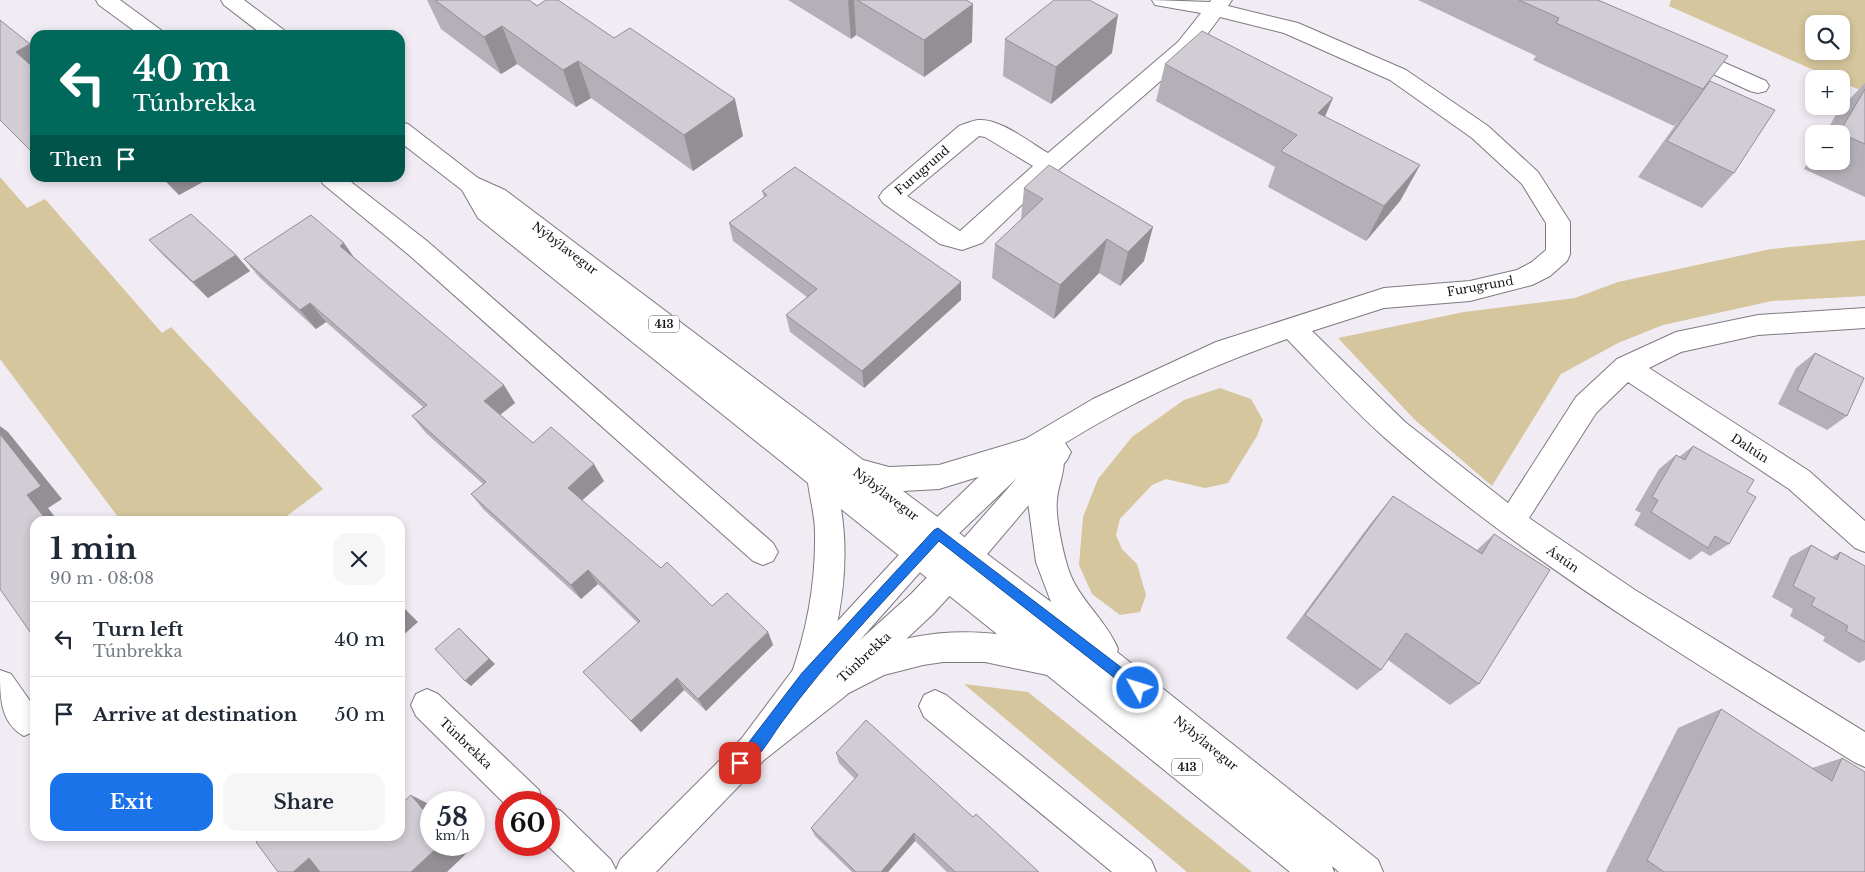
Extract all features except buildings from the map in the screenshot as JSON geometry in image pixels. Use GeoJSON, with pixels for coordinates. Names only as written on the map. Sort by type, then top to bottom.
{"type":"FeatureCollection","features":[{"type":"Feature","properties":{"kind":"street"},"geometry":{"type":"LineString","coordinates":[[106,0],[147,30]]}},
{"type":"Feature","properties":{"kind":"street"},"geometry":{"type":"LineString","coordinates":[[231,0],[270,30]]}},
{"type":"Feature","properties":{"kind":"street","name":"Furugrund"},"geometry":{"type":"LineString","coordinates":[[929,543],[1001,474],[1042,453],[1090,415],[1103,407],[1225,350],[1384,298],[1470,290],[1524,278],[1542,269],[1558,254],[1558,222],[1530,178],[1480,132],[1398,75],[1291,28],[1218,4],[1162,0]]}},
{"type":"Feature","properties":{"kind":"street","name":"Furugrund"},"geometry":{"type":"LineString","coordinates":[[1049,165],[990,129],[976,128],[967,132],[891,197],[949,237],[962,241],[973,236],[1049,165],[1195,51],[1218,4]]}},
{"type":"Feature","properties":{"kind":"street"},"geometry":{"type":"LineString","coordinates":[[1669,45],[1758,86]]}},
{"type":"Feature","properties":{"kind":"street","name":"Nýbýlavegur"},"geometry":{"type":"LineString","coordinates":[[405,134],[470,184],[497,196],[854,469],[929,543],[958,567],[1057,662],[1317,872]]}},
{"type":"Feature","properties":{"kind":"street"},"geometry":{"type":"LineString","coordinates":[[336,182],[418,248],[763,552]]}},
{"type":"Feature","properties":{"kind":"street","name":"Nýbýlavegur"},"geometry":{"type":"LineString","coordinates":[[470,184],[486,212],[822,477],[929,543]]}},
{"type":"Feature","properties":{"kind":"street"},"geometry":{"type":"LineString","coordinates":[[1511,522],[1586,405],[1626,367],[1676,343],[1758,325],[1865,318]]}},
{"type":"Feature","properties":{"kind":"street","name":"Ástún"},"geometry":{"type":"LineString","coordinates":[[1291,327],[1394,430],[1511,522],[1594,580],[1865,751]]}},
{"type":"Feature","properties":{"kind":"street","name":"Daltún"},"geometry":{"type":"LineString","coordinates":[[1626,367],[1799,480],[1865,539]]}},
{"type":"Feature","properties":{"kind":"street"},"geometry":{"type":"LineString","coordinates":[[854,469],[890,479],[939,477],[1042,453],[1042,502],[1051,562],[1063,596],[1123,676]]}},
{"type":"Feature","properties":{"kind":"street","name":"Furugrund"},"geometry":{"type":"LineString","coordinates":[[958,567],[1042,453]]}},
{"type":"Feature","properties":{"kind":"street"},"geometry":{"type":"LineString","coordinates":[[822,477],[830,531],[826,600],[818,644],[820,682],[880,662],[937,647],[965,646],[1018,651],[1057,662]]}},
{"type":"Feature","properties":{"kind":"street","name":"Túnbrekka"},"geometry":{"type":"LineString","coordinates":[[820,682],[929,543]]}},
{"type":"Feature","properties":{"kind":"street","name":"Nýbýlavegur"},"geometry":{"type":"LineString","coordinates":[[958,567],[1123,676],[1366,872]]}},
{"type":"Feature","properties":{"kind":"street","name":"Túnbrekka"},"geometry":{"type":"LineString","coordinates":[[632,872],[820,682],[958,567]]}},
{"type":"Feature","properties":{"kind":"street"},"geometry":{"type":"LineString","coordinates":[[0,685],[24,720]]}},
{"type":"Feature","properties":{"kind":"street","name":"Túnbrekka"},"geometry":{"type":"LineString","coordinates":[[427,705],[516,791]]}},
{"type":"Feature","properties":{"kind":"street"},"geometry":{"type":"LineString","coordinates":[[935,706],[1139,872]]}},
{"type":"Feature","properties":{"kind":"street"},"geometry":{"type":"LineString","coordinates":[[560,835],[599,872]]}},
{"type":"Feature","properties":{"kind":"shaded area"},"geometry":{"type":"Polygon","coordinates":[[[1671,0],[1865,0],[1865,92],[1850,86],[1850,70],[1814,70],[1669,6],[1671,0]]]}},
{"type":"Feature","properties":{"kind":"shaded area"},"geometry":{"type":"Polygon","coordinates":[[[0,177],[27,208],[45,199],[162,333],[171,327],[323,489],[287,516],[117,516],[0,359],[0,177]]]}},
{"type":"Feature","properties":{"kind":"shaded area"},"geometry":{"type":"Polygon","coordinates":[[[1865,240],[1865,296],[1772,301],[1663,325],[1618,343],[1561,374],[1492,486],[1415,420],[1338,338],[1464,312],[1575,298],[1618,282],[1771,249],[1865,240]]]}},
{"type":"Feature","properties":{"kind":"shaded area"},"geometry":{"type":"Polygon","coordinates":[[[1220,388],[1251,399],[1263,420],[1257,436],[1228,483],[1205,488],[1166,479],[1152,485],[1120,519],[1116,535],[1122,549],[1137,564],[1146,595],[1140,612],[1120,615],[1092,594],[1079,565],[1083,517],[1098,479],[1132,437],[1184,400],[1220,388]]]}},
{"type":"Feature","properties":{"kind":"shaded area"},"geometry":{"type":"Polygon","coordinates":[[[964,684],[1028,692],[1252,872],[1187,872],[964,684]]]}},
{"type":"Feature","properties":{"kind":"route"},"geometry":{"type":"LineString","coordinates":[[740,763],[753,749],[806,678],[938,534],[1138,688]]}}]}
